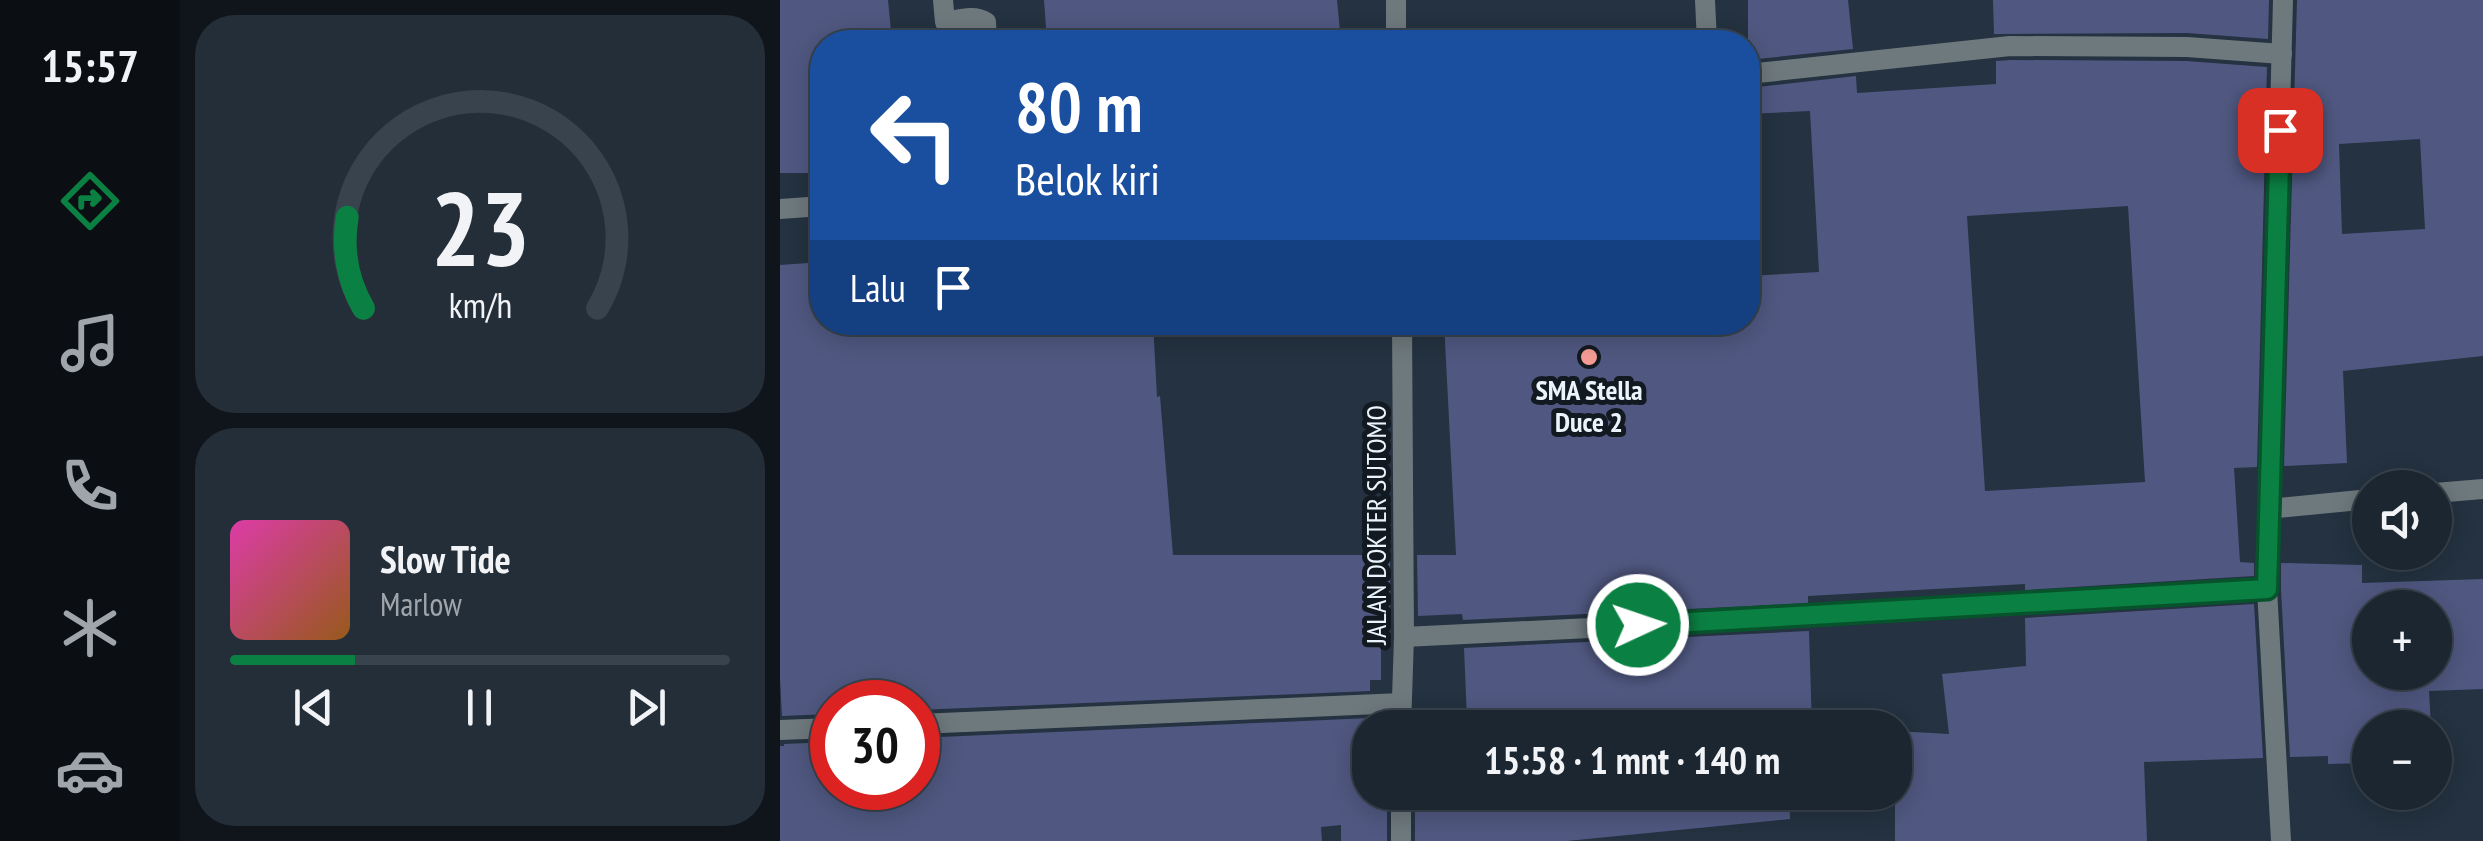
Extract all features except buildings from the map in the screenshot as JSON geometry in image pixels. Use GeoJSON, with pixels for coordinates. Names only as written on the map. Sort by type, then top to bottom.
{"type":"FeatureCollection","features":[{"type":"Feature","properties":{"kind":"street"},"geometry":{"type":"LineString","coordinates":[[943,0],[944,22],[982,18],[987,30]]}},
{"type":"Feature","properties":{"kind":"street"},"geometry":{"type":"LineString","coordinates":[[1396,0],[1396,30]]}},
{"type":"Feature","properties":{"kind":"street"},"geometry":{"type":"LineString","coordinates":[[1705,0],[1706,30]]}},
{"type":"Feature","properties":{"kind":"street"},"geometry":{"type":"LineString","coordinates":[[2281,841],[2267,589],[2283,0]]}},
{"type":"Feature","properties":{"kind":"street"},"geometry":{"type":"LineString","coordinates":[[1760,73],[2010,46],[2187,48],[2282,54]]}},
{"type":"Feature","properties":{"kind":"street"},"geometry":{"type":"LineString","coordinates":[[780,209],[810,207]]}},
{"type":"Feature","properties":{"kind":"street","name":"JALAN DOKTER SUTOMO"},"geometry":{"type":"LineString","coordinates":[[1401,710],[1402,335]]}},
{"type":"Feature","properties":{"kind":"street"},"geometry":{"type":"LineString","coordinates":[[2452,492],[2483,489]]}},
{"type":"Feature","properties":{"kind":"street"},"geometry":{"type":"LineString","coordinates":[[2268,508],[2352,501]]}},
{"type":"Feature","properties":{"kind":"street"},"geometry":{"type":"LineString","coordinates":[[1404,636],[2267,589]]}},
{"type":"Feature","properties":{"kind":"street"},"geometry":{"type":"LineString","coordinates":[[940,723],[1401,703]]}},
{"type":"Feature","properties":{"kind":"street"},"geometry":{"type":"LineString","coordinates":[[780,730],[810,729]]}},
{"type":"Feature","properties":{"kind":"street"},"geometry":{"type":"LineString","coordinates":[[1401,810],[1401,841]]}},
{"type":"Feature","properties":{"kind":"place","name":"SMA Stella Duce 2"},"geometry":{"type":"Point","coordinates":[1589,357]}},
{"type":"Feature","properties":{"kind":"route"},"geometry":{"type":"LineString","coordinates":[[1638,625],[2267,589],[2280,130]]}}]}
